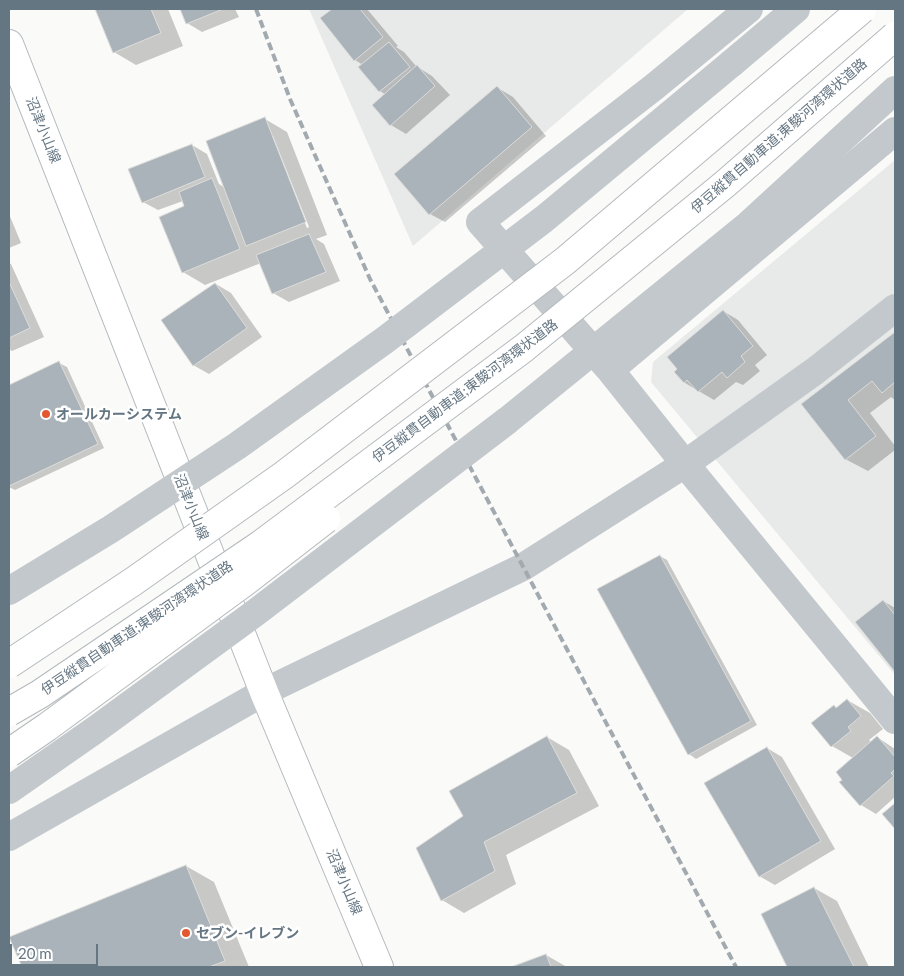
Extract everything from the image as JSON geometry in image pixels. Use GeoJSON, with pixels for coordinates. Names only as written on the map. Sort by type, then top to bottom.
{"type":"FeatureCollection","features":[{"type":"Feature","properties":{"kind":"main road"},"geometry":{"type":"LineString","coordinates":[[9,664],[134,582],[284,474],[565,261],[862,9]]}},
{"type":"Feature","properties":{"kind":"main road","name":"伊豆縦貫自動車道;東駿河湾環状道路"},"geometry":{"type":"LineString","coordinates":[[9,712],[40,694],[260,545],[524,348],[725,184],[895,36]]}},
{"type":"Feature","properties":{"kind":"main road","name":"沼津小山線"},"geometry":{"type":"LineString","coordinates":[[9,44],[264,692],[379,967]]}},
{"type":"Feature","properties":{"kind":"main road"},"geometry":{"type":"LineString","coordinates":[[9,753],[246,581],[435,435],[535,355],[725,184]]}},
{"type":"Feature","properties":{"kind":"main road"},"geometry":{"type":"LineString","coordinates":[[9,641],[110,582],[284,474]]}},
{"type":"Feature","properties":{"kind":"street"},"geometry":{"type":"LineString","coordinates":[[749,9],[654,87],[480,222],[610,370],[895,720]]}},
{"type":"Feature","properties":{"kind":"street"},"geometry":{"type":"LineString","coordinates":[[9,591],[111,529],[229,451],[385,340],[544,219],[796,9]]}},
{"type":"Feature","properties":{"kind":"street"},"geometry":{"type":"LineString","coordinates":[[9,790],[95,730],[255,613],[508,420],[748,225],[895,90]]}},
{"type":"Feature","properties":{"kind":"street"},"geometry":{"type":"LineString","coordinates":[[610,370],[895,131]]}},
{"type":"Feature","properties":{"kind":"street"},"geometry":{"type":"LineString","coordinates":[[9,837],[264,692],[524,567],[685,464],[815,371],[895,308]]}},
{"type":"Feature","properties":{"kind":"shaded area"},"geometry":{"type":"Polygon","coordinates":[[[309,9],[688,9],[413,246],[309,9]]]}},
{"type":"Feature","properties":{"kind":"shaded area"},"geometry":{"type":"Polygon","coordinates":[[[895,160],[895,675],[651,382],[653,362],[895,160]]]}},
{"type":"Feature","properties":{"kind":"building"},"geometry":{"type":"Polygon","coordinates":[[[95,9],[151,9],[161,33],[113,53],[95,9]]]}},
{"type":"Feature","properties":{"kind":"building"},"geometry":{"type":"Polygon","coordinates":[[[180,9],[223,9],[186,24],[180,9]]]}},
{"type":"Feature","properties":{"kind":"building"},"geometry":{"type":"Polygon","coordinates":[[[332,9],[360,9],[383,37],[354,61],[320,18],[332,9]]]}},
{"type":"Feature","properties":{"kind":"building"},"geometry":{"type":"Polygon","coordinates":[[[389,42],[410,67],[379,92],[358,67],[389,42]]]}},
{"type":"Feature","properties":{"kind":"building"},"geometry":{"type":"Polygon","coordinates":[[[417,65],[435,86],[390,126],[372,105],[417,65]]]}},
{"type":"Feature","properties":{"kind":"building"},"geometry":{"type":"Polygon","coordinates":[[[497,86],[532,127],[429,215],[394,174],[497,86]]]}},
{"type":"Feature","properties":{"kind":"building"},"geometry":{"type":"Polygon","coordinates":[[[265,117],[306,222],[246,246],[206,141],[265,117]]]}},
{"type":"Feature","properties":{"kind":"building"},"geometry":{"type":"Polygon","coordinates":[[[192,144],[205,177],[142,203],[128,169],[192,144]]]}},
{"type":"Feature","properties":{"kind":"building"},"geometry":{"type":"Polygon","coordinates":[[[212,178],[240,249],[182,273],[159,217],[184,206],[179,192],[212,178]]]}},
{"type":"Feature","properties":{"kind":"building"},"geometry":{"type":"Polygon","coordinates":[[[309,234],[326,272],[272,294],[256,255],[309,234]]]}},
{"type":"Feature","properties":{"kind":"building"},"geometry":{"type":"Polygon","coordinates":[[[9,282],[30,328],[9,338],[9,282]]]}},
{"type":"Feature","properties":{"kind":"building"},"geometry":{"type":"Polygon","coordinates":[[[215,283],[247,328],[193,366],[161,320],[215,283]]]}},
{"type":"Feature","properties":{"kind":"building"},"geometry":{"type":"Polygon","coordinates":[[[723,310],[753,346],[741,356],[745,362],[727,378],[722,372],[698,392],[687,380],[684,383],[674,372],[677,369],[667,357],[723,310]]]}},
{"type":"Feature","properties":{"kind":"building"},"geometry":{"type":"Polygon","coordinates":[[[895,332],[895,382],[882,393],[872,381],[848,400],[876,436],[845,460],[801,404],[895,332]]]}},
{"type":"Feature","properties":{"kind":"building","name":"オールカーシステム"},"geometry":{"type":"Polygon","coordinates":[[[59,361],[98,444],[9,486],[9,385],[59,361]]]}},
{"type":"Feature","properties":{"kind":"building"},"geometry":{"type":"Polygon","coordinates":[[[660,555],[751,721],[688,755],[597,589],[660,555]]]}},
{"type":"Feature","properties":{"kind":"building"},"geometry":{"type":"Polygon","coordinates":[[[883,600],[895,615],[895,672],[855,622],[883,600]]]}},
{"type":"Feature","properties":{"kind":"building"},"geometry":{"type":"Polygon","coordinates":[[[847,699],[861,716],[848,727],[851,731],[831,747],[811,723],[834,705],[836,708],[847,699]]]}},
{"type":"Feature","properties":{"kind":"building"},"geometry":{"type":"Polygon","coordinates":[[[547,736],[577,793],[484,842],[495,871],[441,901],[416,848],[463,816],[449,791],[547,736]]]}},
{"type":"Feature","properties":{"kind":"building"},"geometry":{"type":"Polygon","coordinates":[[[877,736],[895,757],[895,769],[891,773],[894,776],[860,806],[839,782],[842,780],[836,772],[877,736]]]}},
{"type":"Feature","properties":{"kind":"building"},"geometry":{"type":"Polygon","coordinates":[[[767,747],[821,841],[759,877],[704,783],[767,747]]]}},
{"type":"Feature","properties":{"kind":"building"},"geometry":{"type":"Polygon","coordinates":[[[895,803],[895,829],[882,814],[895,803]]]}},
{"type":"Feature","properties":{"kind":"building"},"geometry":{"type":"Polygon","coordinates":[[[186,865],[225,961],[209,967],[22,967],[9,937],[186,865]]]}},
{"type":"Feature","properties":{"kind":"building"},"geometry":{"type":"Polygon","coordinates":[[[814,887],[854,967],[787,967],[761,914],[814,887]]]}},
{"type":"Feature","properties":{"kind":"building"},"geometry":{"type":"Polygon","coordinates":[[[546,954],[551,967],[511,967],[546,954]]]}},
{"type":"Feature","properties":{"kind":"railway"},"geometry":{"type":"LineString","coordinates":[[256,9],[290,99],[370,279],[736,967]]}},
{"type":"Feature","properties":{"kind":"place","name":"オールカーシステム"},"geometry":{"type":"Point","coordinates":[46,414]}},
{"type":"Feature","properties":{"kind":"place","name":"セブン-イレブン"},"geometry":{"type":"Point","coordinates":[186,933]}}]}
